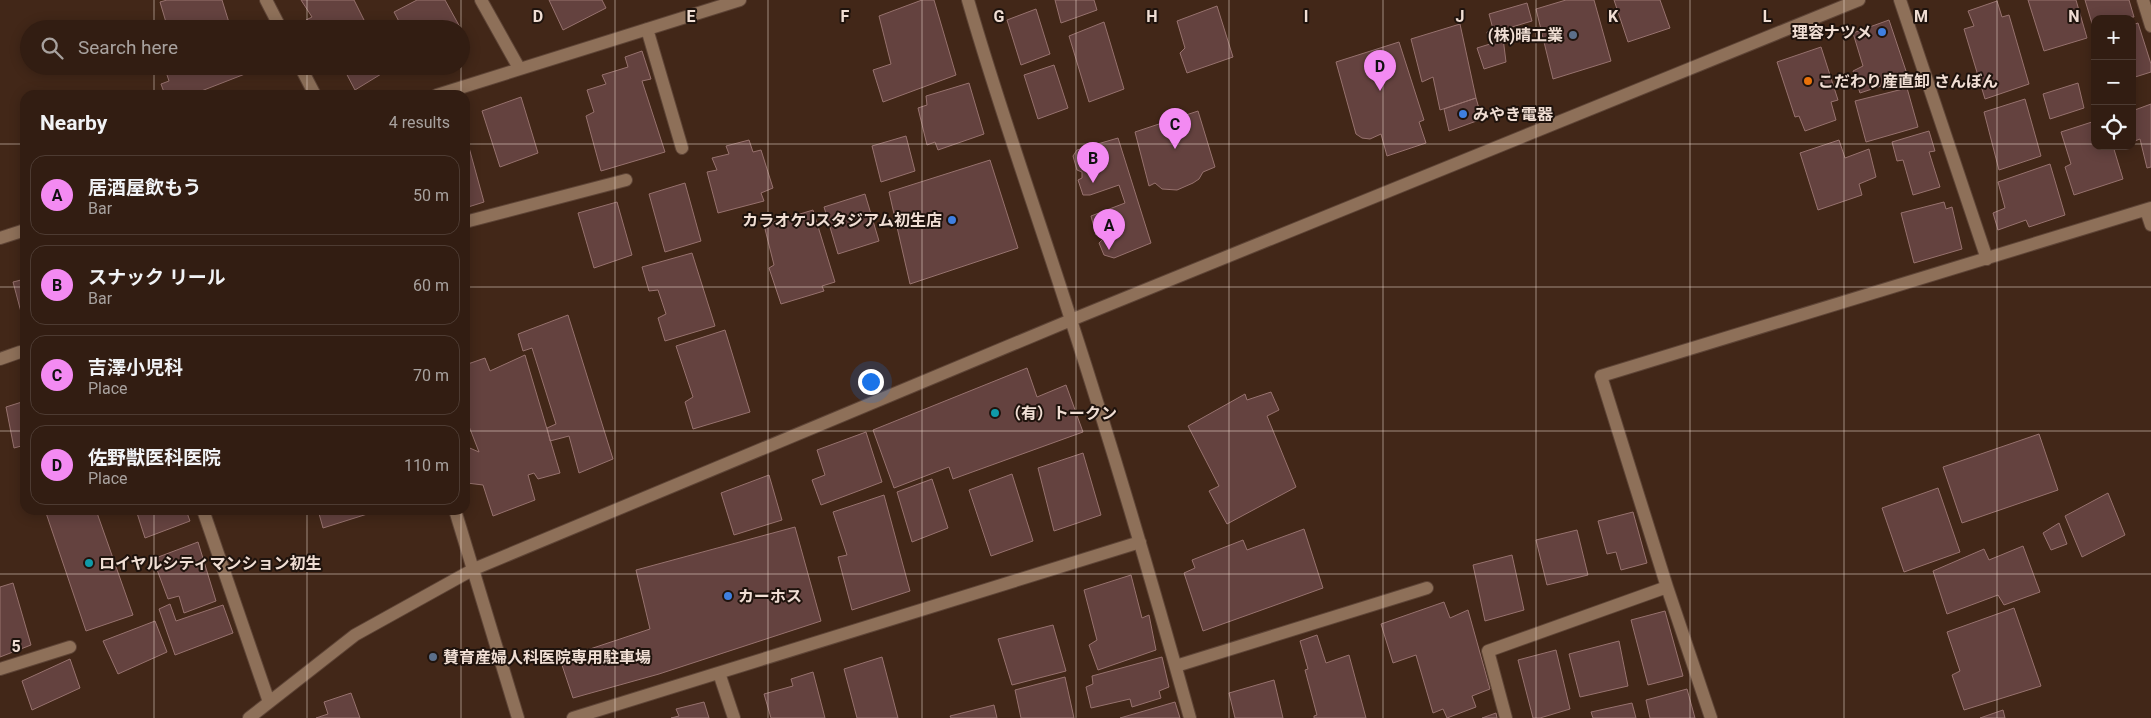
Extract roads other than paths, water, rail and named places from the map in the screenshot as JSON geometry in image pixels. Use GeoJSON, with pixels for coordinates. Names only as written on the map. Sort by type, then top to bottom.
{"type":"FeatureCollection","features":[{"type":"Feature","properties":{"kind":"street"},"geometry":{"type":"LineString","coordinates":[[266,0],[276,20]]}},
{"type":"Feature","properties":{"kind":"street"},"geometry":{"type":"LineString","coordinates":[[482,0],[519,68]]}},
{"type":"Feature","properties":{"kind":"street"},"geometry":{"type":"LineString","coordinates":[[452,90],[740,0]]}},
{"type":"Feature","properties":{"kind":"street"},"geometry":{"type":"LineString","coordinates":[[968,0],[992,83],[1072,320],[1140,542],[1190,718]]}},
{"type":"Feature","properties":{"kind":"street"},"geometry":{"type":"LineString","coordinates":[[249,718],[355,635],[474,569],[1072,320],[1859,0]]}},
{"type":"Feature","properties":{"kind":"street"},"geometry":{"type":"LineString","coordinates":[[1900,0],[1987,259]]}},
{"type":"Feature","properties":{"kind":"street"},"geometry":{"type":"LineString","coordinates":[[2142,0],[2151,26]]}},
{"type":"Feature","properties":{"kind":"street"},"geometry":{"type":"LineString","coordinates":[[647,29],[682,148]]}},
{"type":"Feature","properties":{"kind":"street"},"geometry":{"type":"LineString","coordinates":[[305,75],[312,90]]}},
{"type":"Feature","properties":{"kind":"street"},"geometry":{"type":"LineString","coordinates":[[470,221],[626,180]]}},
{"type":"Feature","properties":{"kind":"street"},"geometry":{"type":"LineString","coordinates":[[1712,718],[1667,587],[1601,376],[2148,209],[2151,225]]}},
{"type":"Feature","properties":{"kind":"street"},"geometry":{"type":"LineString","coordinates":[[0,238],[20,232]]}},
{"type":"Feature","properties":{"kind":"street"},"geometry":{"type":"LineString","coordinates":[[0,359],[20,352]]}},
{"type":"Feature","properties":{"kind":"street"},"geometry":{"type":"LineString","coordinates":[[205,515],[269,702]]}},
{"type":"Feature","properties":{"kind":"street"},"geometry":{"type":"LineString","coordinates":[[457,515],[518,718]]}},
{"type":"Feature","properties":{"kind":"street"},"geometry":{"type":"LineString","coordinates":[[573,718],[1140,542]]}},
{"type":"Feature","properties":{"kind":"street"},"geometry":{"type":"LineString","coordinates":[[1506,718],[1488,650],[1667,587]]}},
{"type":"Feature","properties":{"kind":"street"},"geometry":{"type":"LineString","coordinates":[[1176,666],[1427,588]]}},
{"type":"Feature","properties":{"kind":"street"},"geometry":{"type":"LineString","coordinates":[[0,669],[70,647]]}},
{"type":"Feature","properties":{"kind":"street"},"geometry":{"type":"LineString","coordinates":[[719,673],[734,718]]}},
{"type":"Feature","properties":{"kind":"place","name":"理容ナツメ"},"geometry":{"type":"Point","coordinates":[1882,32]}},
{"type":"Feature","properties":{"kind":"place","name":"(株)晴工業"},"geometry":{"type":"Point","coordinates":[1573,35]}},
{"type":"Feature","properties":{"kind":"place","name":"こだわり産直卸 さんぼん"},"geometry":{"type":"Point","coordinates":[1808,81]}},
{"type":"Feature","properties":{"kind":"place","name":"佐野獣医科医院"},"geometry":{"type":"Point","coordinates":[1380,91]}},
{"type":"Feature","properties":{"kind":"place","name":"みやき電器"},"geometry":{"type":"Point","coordinates":[1463,114]}},
{"type":"Feature","properties":{"kind":"place","name":"吉澤小児科"},"geometry":{"type":"Point","coordinates":[1175,149]}},
{"type":"Feature","properties":{"kind":"place","name":"スナック リール"},"geometry":{"type":"Point","coordinates":[1093,183]}},
{"type":"Feature","properties":{"kind":"place","name":"カラオケJスタジアム初生店"},"geometry":{"type":"Point","coordinates":[952,220]}},
{"type":"Feature","properties":{"kind":"place","name":"居酒屋飲もう"},"geometry":{"type":"Point","coordinates":[1109,250]}},
{"type":"Feature","properties":{"kind":"place","name":"（有）トークン"},"geometry":{"type":"Point","coordinates":[995,413]}},
{"type":"Feature","properties":{"kind":"place","name":"ロイヤルシティマンション初生"},"geometry":{"type":"Point","coordinates":[89,563]}},
{"type":"Feature","properties":{"kind":"place","name":"カーホス"},"geometry":{"type":"Point","coordinates":[728,596]}},
{"type":"Feature","properties":{"kind":"place","name":"賛育産婦人科医院専用駐車場"},"geometry":{"type":"Point","coordinates":[433,657]}}]}
